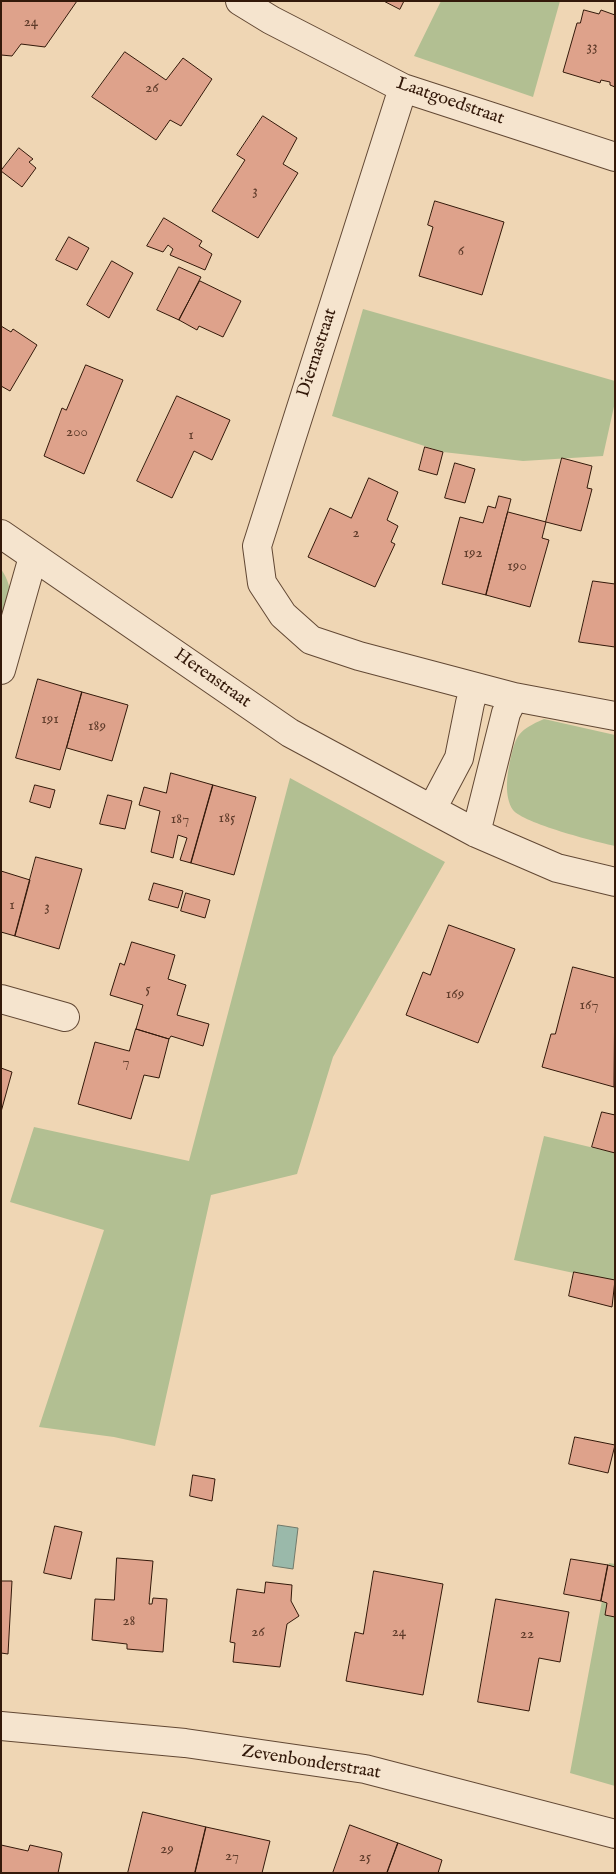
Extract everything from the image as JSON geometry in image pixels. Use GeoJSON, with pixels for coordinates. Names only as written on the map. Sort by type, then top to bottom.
{"type":"FeatureCollection","features":[{"type":"Feature","properties":{"kind":"street","name":"Laatgoedstraat"},"geometry":{"type":"LineString","coordinates":[[240,1],[271,20],[402,88],[615,157]]}},
{"type":"Feature","properties":{"kind":"street","name":"Diernastraat"},"geometry":{"type":"LineString","coordinates":[[402,88],[257,546],[262,583],[284,615],[311,640],[359,656],[475,687]]}},
{"type":"Feature","properties":{"kind":"street","name":"Herenstraat"},"geometry":{"type":"LineString","coordinates":[[1,534],[290,733],[476,833],[557,868],[615,882]]}},
{"type":"Feature","properties":{"kind":"street"},"geometry":{"type":"LineString","coordinates":[[1,670],[33,557]]}},
{"type":"Feature","properties":{"kind":"street"},"geometry":{"type":"LineString","coordinates":[[432,809],[459,758],[475,687],[514,697],[615,716]]}},
{"type":"Feature","properties":{"kind":"street"},"geometry":{"type":"LineString","coordinates":[[476,833],[506,713],[514,697]]}},
{"type":"Feature","properties":{"kind":"street"},"geometry":{"type":"LineString","coordinates":[[1,999],[65,1016]]}},
{"type":"Feature","properties":{"kind":"street","name":"Zevenbonderstraat"},"geometry":{"type":"LineString","coordinates":[[1,1726],[185,1743],[365,1769],[615,1834]]}},
{"type":"Feature","properties":{"kind":"green space"},"geometry":{"type":"Polygon","coordinates":[[[441,1],[560,1],[533,97],[414,56],[441,1]]]}},
{"type":"Feature","properties":{"kind":"green space"},"geometry":{"type":"Polygon","coordinates":[[[363,309],[615,381],[615,402],[603,456],[523,461],[443,452],[332,416],[363,309]]]}},
{"type":"Feature","properties":{"kind":"green space"},"geometry":{"type":"Polygon","coordinates":[[[1,569],[6,577],[10,597],[1,627],[1,569]]]}},
{"type":"Feature","properties":{"kind":"green space"},"geometry":{"type":"Polygon","coordinates":[[[544,719],[615,735],[615,846],[530,821],[519,815],[510,805],[507,779],[514,745],[524,730],[544,719]]]}},
{"type":"Feature","properties":{"kind":"green space"},"geometry":{"type":"Polygon","coordinates":[[[290,778],[445,862],[333,1057],[297,1174],[211,1195],[155,1446],[114,1437],[39,1427],[104,1230],[10,1202],[34,1127],[189,1161],[290,778]]]}},
{"type":"Feature","properties":{"kind":"green space"},"geometry":{"type":"Polygon","coordinates":[[[544,1136],[615,1153],[615,1282],[514,1260],[544,1136]]]}},
{"type":"Feature","properties":{"kind":"green space"},"geometry":{"type":"Polygon","coordinates":[[[609,1563],[615,1564],[615,1786],[570,1773],[609,1563]]]}},
{"type":"Feature","properties":{"kind":"shaded area"},"geometry":{"type":"Polygon","coordinates":[[[278,1525],[298,1528],[293,1569],[273,1566],[278,1525]]]}},
{"type":"Feature","properties":{"kind":"building"},"geometry":{"type":"Polygon","coordinates":[[[1,1],[77,1],[45,47],[21,44],[12,56],[1,55],[1,1]]]}},
{"type":"Feature","properties":{"kind":"building"},"geometry":{"type":"Polygon","coordinates":[[[384,1],[404,1],[400,9],[384,1]]]}},
{"type":"Feature","properties":{"kind":"building"},"geometry":{"type":"Polygon","coordinates":[[[584,10],[599,14],[601,10],[615,15],[615,87],[610,85],[610,82],[601,80],[600,83],[563,72],[577,23],[580,23],[584,10]]]}},
{"type":"Feature","properties":{"kind":"building"},"geometry":{"type":"Polygon","coordinates":[[[125,52],[166,80],[183,58],[212,79],[181,126],[170,120],[156,140],[92,97],[125,52]]]}},
{"type":"Feature","properties":{"kind":"building"},"geometry":{"type":"Polygon","coordinates":[[[263,116],[297,138],[283,164],[298,173],[258,238],[212,211],[245,160],[237,155],[263,116]]]}},
{"type":"Feature","properties":{"kind":"building"},"geometry":{"type":"Polygon","coordinates":[[[19,148],[33,159],[29,162],[36,168],[22,187],[1,171],[19,148]]]}},
{"type":"Feature","properties":{"kind":"building"},"geometry":{"type":"Polygon","coordinates":[[[435,201],[504,222],[482,295],[419,276],[433,227],[428,225],[435,201]]]}},
{"type":"Feature","properties":{"kind":"building"},"geometry":{"type":"Polygon","coordinates":[[[164,218],[202,241],[199,246],[212,254],[205,270],[170,255],[173,249],[168,245],[163,252],[147,246],[164,218]]]}},
{"type":"Feature","properties":{"kind":"building"},"geometry":{"type":"Polygon","coordinates":[[[69,237],[89,248],[77,270],[56,260],[69,237]]]}},
{"type":"Feature","properties":{"kind":"building"},"geometry":{"type":"Polygon","coordinates":[[[112,261],[133,273],[109,318],[87,305],[112,261]]]}},
{"type":"Feature","properties":{"kind":"building"},"geometry":{"type":"Polygon","coordinates":[[[179,267],[201,277],[179,320],[157,310],[179,267]]]}},
{"type":"Feature","properties":{"kind":"building"},"geometry":{"type":"Polygon","coordinates":[[[200,281],[241,301],[223,337],[199,326],[197,330],[179,320],[200,281]]]}},
{"type":"Feature","properties":{"kind":"building"},"geometry":{"type":"Polygon","coordinates":[[[1,326],[11,332],[13,329],[37,345],[10,391],[1,386],[1,326]]]}},
{"type":"Feature","properties":{"kind":"building"},"geometry":{"type":"Polygon","coordinates":[[[86,365],[123,380],[84,474],[44,456],[62,408],[66,410],[86,365]]]}},
{"type":"Feature","properties":{"kind":"building"},"geometry":{"type":"Polygon","coordinates":[[[177,396],[230,420],[212,460],[194,451],[172,498],[137,481],[177,396]]]}},
{"type":"Feature","properties":{"kind":"building"},"geometry":{"type":"Polygon","coordinates":[[[425,447],[443,452],[437,475],[419,470],[425,447]]]}},
{"type":"Feature","properties":{"kind":"building"},"geometry":{"type":"Polygon","coordinates":[[[562,458],[592,466],[587,488],[592,489],[581,531],[546,522],[562,458]]]}},
{"type":"Feature","properties":{"kind":"building"},"geometry":{"type":"Polygon","coordinates":[[[455,463],[475,469],[465,503],[445,498],[455,463]]]}},
{"type":"Feature","properties":{"kind":"building"},"geometry":{"type":"Polygon","coordinates":[[[369,478],[398,492],[387,520],[398,526],[391,542],[395,544],[375,587],[308,557],[330,508],[351,518],[369,478]]]}},
{"type":"Feature","properties":{"kind":"building"},"geometry":{"type":"Polygon","coordinates":[[[499,496],[511,499],[486,595],[442,584],[460,517],[483,523],[488,506],[495,508],[499,496]]]}},
{"type":"Feature","properties":{"kind":"building"},"geometry":{"type":"Polygon","coordinates":[[[508,512],[546,522],[542,538],[549,540],[530,607],[486,595],[508,512]]]}},
{"type":"Feature","properties":{"kind":"building"},"geometry":{"type":"Polygon","coordinates":[[[593,581],[615,584],[615,647],[579,642],[593,581]]]}},
{"type":"Feature","properties":{"kind":"building"},"geometry":{"type":"Polygon","coordinates":[[[38,679],[82,692],[60,770],[16,758],[38,679]]]}},
{"type":"Feature","properties":{"kind":"building"},"geometry":{"type":"Polygon","coordinates":[[[82,692],[128,705],[112,761],[67,748],[82,692]]]}},
{"type":"Feature","properties":{"kind":"building"},"geometry":{"type":"Polygon","coordinates":[[[171,773],[213,785],[191,863],[180,860],[187,838],[178,835],[173,858],[151,852],[160,811],[139,805],[144,787],[166,793],[171,773]]]}},
{"type":"Feature","properties":{"kind":"building"},"geometry":{"type":"Polygon","coordinates":[[[35,785],[55,790],[50,808],[30,802],[35,785]]]}},
{"type":"Feature","properties":{"kind":"building"},"geometry":{"type":"Polygon","coordinates":[[[213,785],[256,797],[234,875],[191,863],[213,785]]]}},
{"type":"Feature","properties":{"kind":"building"},"geometry":{"type":"Polygon","coordinates":[[[108,795],[132,801],[125,829],[100,824],[108,795]]]}},
{"type":"Feature","properties":{"kind":"building"},"geometry":{"type":"Polygon","coordinates":[[[36,857],[82,869],[59,949],[15,936],[36,857]]]}},
{"type":"Feature","properties":{"kind":"building"},"geometry":{"type":"Polygon","coordinates":[[[1,871],[30,880],[15,936],[1,932],[1,871]]]}},
{"type":"Feature","properties":{"kind":"building"},"geometry":{"type":"Polygon","coordinates":[[[154,883],[183,891],[178,908],[149,900],[154,883]]]}},
{"type":"Feature","properties":{"kind":"building"},"geometry":{"type":"Polygon","coordinates":[[[186,893],[210,900],[205,918],[181,911],[186,893]]]}},
{"type":"Feature","properties":{"kind":"building"},"geometry":{"type":"Polygon","coordinates":[[[449,925],[515,949],[478,1043],[406,1015],[423,972],[430,975],[449,925]]]}},
{"type":"Feature","properties":{"kind":"building"},"geometry":{"type":"Polygon","coordinates":[[[132,942],[175,955],[168,979],[186,985],[177,1015],[209,1024],[203,1046],[171,1036],[169,1039],[136,1029],[143,1005],[110,995],[120,963],[124,965],[132,942]]]}},
{"type":"Feature","properties":{"kind":"building"},"geometry":{"type":"Polygon","coordinates":[[[573,967],[615,978],[614,1087],[542,1067],[551,1034],[555,1034],[573,967]]]}},
{"type":"Feature","properties":{"kind":"building"},"geometry":{"type":"Polygon","coordinates":[[[136,1029],[169,1039],[159,1078],[144,1075],[131,1119],[78,1104],[95,1042],[129,1051],[136,1029]]]}},
{"type":"Feature","properties":{"kind":"building"},"geometry":{"type":"Polygon","coordinates":[[[1,1068],[12,1072],[1,1112],[1,1068]]]}},
{"type":"Feature","properties":{"kind":"building"},"geometry":{"type":"Polygon","coordinates":[[[602,1112],[615,1115],[615,1153],[592,1147],[602,1112]]]}},
{"type":"Feature","properties":{"kind":"building"},"geometry":{"type":"Polygon","coordinates":[[[574,1272],[615,1280],[612,1307],[569,1296],[574,1272]]]}},
{"type":"Feature","properties":{"kind":"building"},"geometry":{"type":"Polygon","coordinates":[[[575,1437],[615,1445],[608,1473],[569,1464],[575,1437]]]}},
{"type":"Feature","properties":{"kind":"building"},"geometry":{"type":"Polygon","coordinates":[[[193,1475],[215,1479],[212,1501],[190,1496],[193,1475]]]}},
{"type":"Feature","properties":{"kind":"building"},"geometry":{"type":"Polygon","coordinates":[[[55,1526],[82,1532],[71,1579],[44,1573],[55,1526]]]}},
{"type":"Feature","properties":{"kind":"building"},"geometry":{"type":"Polygon","coordinates":[[[117,1558],[153,1561],[149,1604],[152,1604],[153,1598],[167,1599],[163,1652],[127,1649],[127,1644],[92,1640],[95,1599],[114,1600],[117,1558]]]}},
{"type":"Feature","properties":{"kind":"building"},"geometry":{"type":"Polygon","coordinates":[[[571,1559],[608,1565],[601,1601],[564,1594],[571,1559]]]}},
{"type":"Feature","properties":{"kind":"building"},"geometry":{"type":"Polygon","coordinates":[[[608,1565],[615,1567],[615,1617],[605,1615],[607,1603],[601,1601],[608,1565]]]}},
{"type":"Feature","properties":{"kind":"building"},"geometry":{"type":"Polygon","coordinates":[[[374,1571],[443,1584],[423,1695],[346,1681],[355,1632],[363,1634],[374,1571]]]}},
{"type":"Feature","properties":{"kind":"building"},"geometry":{"type":"Polygon","coordinates":[[[1,1581],[12,1581],[8,1654],[1,1653],[1,1581]]]}},
{"type":"Feature","properties":{"kind":"building"},"geometry":{"type":"Polygon","coordinates":[[[266,1582],[292,1585],[291,1601],[299,1616],[287,1624],[280,1667],[233,1662],[235,1643],[230,1642],[237,1589],[264,1593],[266,1582]]]}},
{"type":"Feature","properties":{"kind":"building"},"geometry":{"type":"Polygon","coordinates":[[[496,1599],[569,1612],[560,1662],[539,1658],[529,1711],[478,1702],[496,1599]]]}},
{"type":"Feature","properties":{"kind":"building"},"geometry":{"type":"Polygon","coordinates":[[[143,1812],[206,1827],[195,1873],[128,1873],[143,1812]]]}},
{"type":"Feature","properties":{"kind":"building"},"geometry":{"type":"Polygon","coordinates":[[[350,1825],[398,1843],[387,1873],[333,1873],[350,1825]]]}},
{"type":"Feature","properties":{"kind":"building"},"geometry":{"type":"Polygon","coordinates":[[[206,1827],[270,1841],[262,1873],[195,1873],[206,1827]]]}},
{"type":"Feature","properties":{"kind":"building"},"geometry":{"type":"Polygon","coordinates":[[[398,1843],[442,1860],[438,1873],[387,1873],[398,1843]]]}},
{"type":"Feature","properties":{"kind":"building"},"geometry":{"type":"Polygon","coordinates":[[[1,1845],[28,1851],[30,1845],[61,1852],[58,1873],[1,1873],[1,1845]]]}}]}
